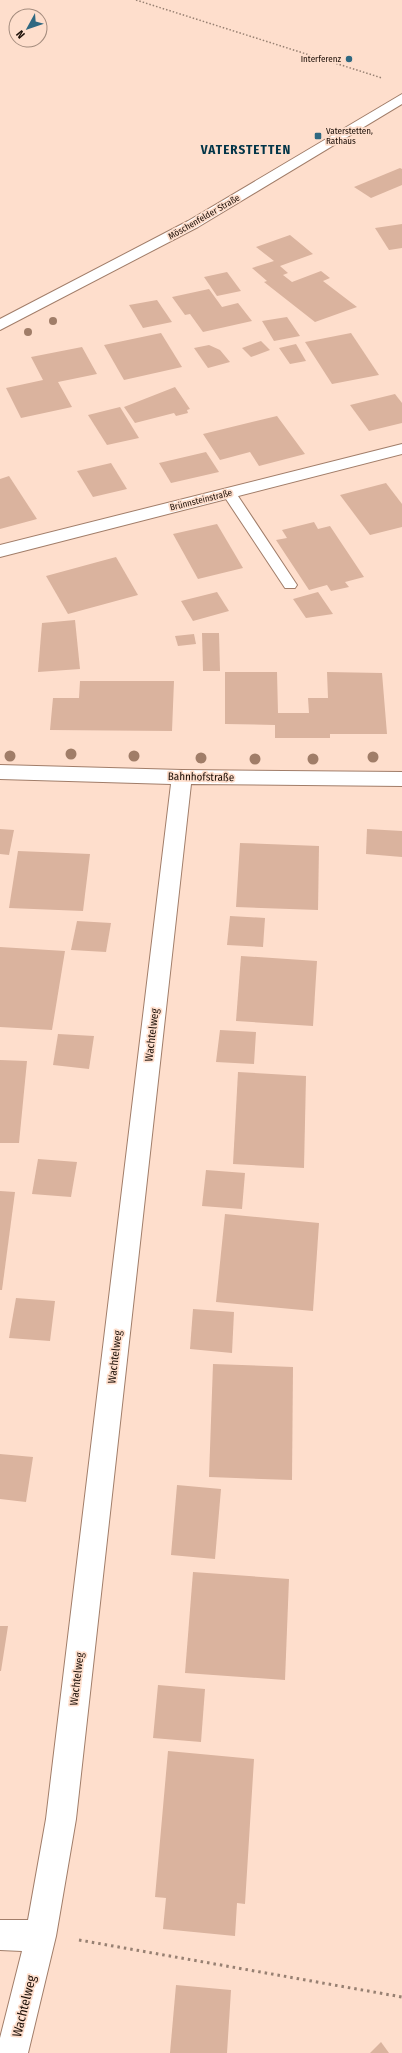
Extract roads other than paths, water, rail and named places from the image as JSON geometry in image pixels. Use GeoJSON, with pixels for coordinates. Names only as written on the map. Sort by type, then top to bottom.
{"type":"FeatureCollection","features":[{"type":"Feature","properties":{"kind":"street","name":"Möschenfelder Straße"},"geometry":{"type":"LineString","coordinates":[[0,325],[193,224],[402,98]]}},
{"type":"Feature","properties":{"kind":"street","name":"Brünnsteinstraße"},"geometry":{"type":"LineString","coordinates":[[0,551],[402,449]]}},
{"type":"Feature","properties":{"kind":"street","name":"Bahnhofstraße"},"geometry":{"type":"LineString","coordinates":[[0,772],[182,777],[402,779]]}},
{"type":"Feature","properties":{"kind":"street","name":"Wachtelweg"},"geometry":{"type":"LineString","coordinates":[[12,2053],[41,1936],[61,1819],[182,777]]}},
{"type":"Feature","properties":{"kind":"street"},"geometry":{"type":"LineString","coordinates":[[0,1935],[41,1936]]}},
{"type":"Feature","properties":{"kind":"lane"},"geometry":{"type":"LineString","coordinates":[[229,493],[290,585]]}},
{"type":"Feature","properties":{"kind":"place","name":"Interferenz"},"geometry":{"type":"Point","coordinates":[349,59]}},
{"type":"Feature","properties":{"kind":"place","name":"Vaterstetten, Rathaus"},"geometry":{"type":"Point","coordinates":[318,136]}},
{"type":"Feature","properties":{"kind":"district","name":"VATERSTETTEN"},"geometry":{"type":"Point","coordinates":[246,149]}}]}
